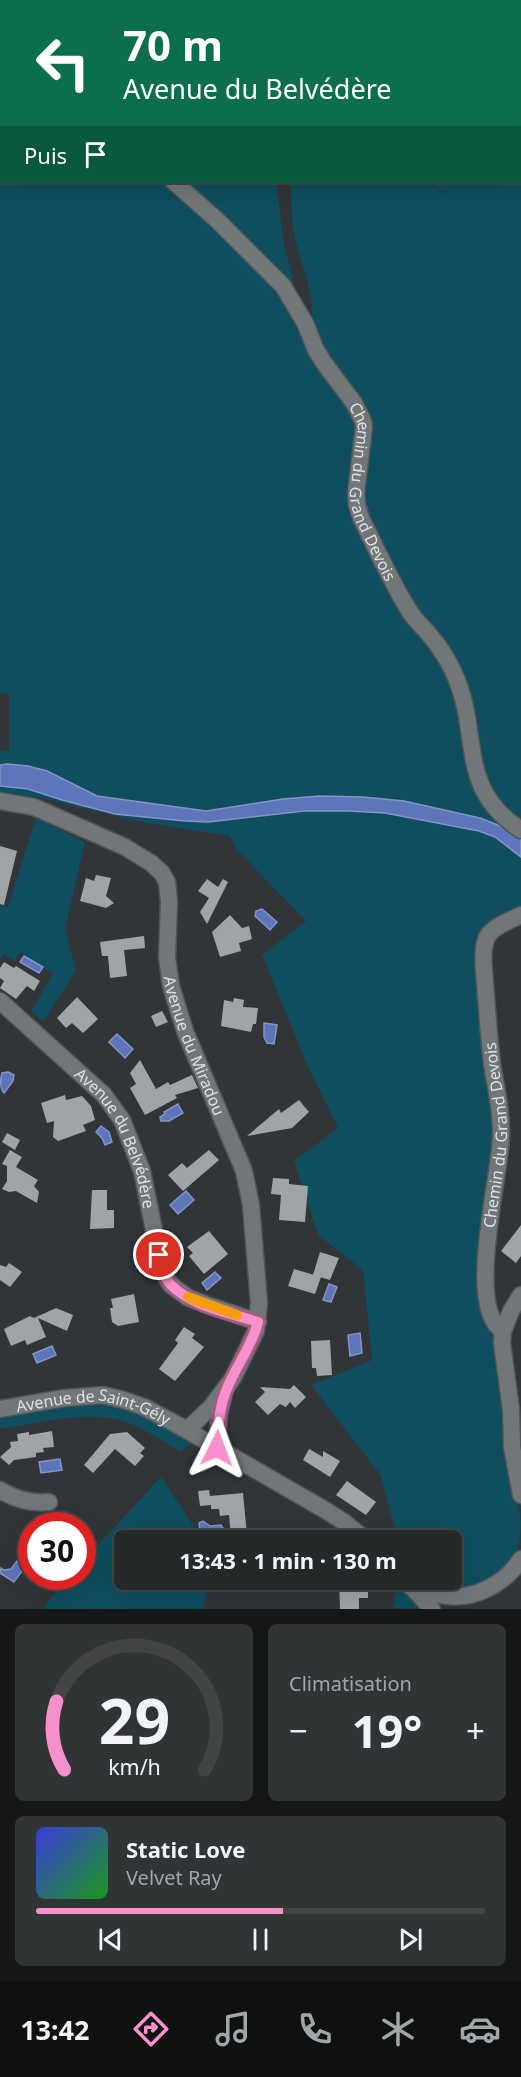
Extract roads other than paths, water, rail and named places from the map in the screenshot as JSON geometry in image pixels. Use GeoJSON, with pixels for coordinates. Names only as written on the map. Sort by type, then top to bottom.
{"type":"FeatureCollection","features":[{"type":"Feature","properties":{"kind":"street","name":"Chemin du Grand Devois"},"geometry":{"type":"LineString","coordinates":[[175,183],[217,220],[283,286],[305,323],[320,357],[360,415],[364,427],[364,440],[356,493],[361,518],[411,615],[440,648],[458,680],[475,770],[481,787],[490,803],[521,830]]}},
{"type":"Feature","properties":{"kind":"street","name":"Avenue du Miradou"},"geometry":{"type":"LineString","coordinates":[[0,801],[34,807],[125,847],[151,862],[167,882],[168,963],[175,1001],[214,1102],[239,1157],[248,1188],[260,1303],[253,1339],[220,1406],[217,1448]]}},
{"type":"Feature","properties":{"kind":"street","name":"Chemin du Grand Devois"},"geometry":{"type":"LineString","coordinates":[[503,1331],[493,1322],[485,1286],[485,1266],[501,1130],[489,1039],[484,957],[487,938],[491,932],[521,915]]}},
{"type":"Feature","properties":{"kind":"street","name":"Avenue du Belvédère"},"geometry":{"type":"LineString","coordinates":[[0,1001],[104,1095],[122,1120],[142,1171],[159,1255],[171,1285],[187,1297],[258,1322]]}},
{"type":"Feature","properties":{"kind":"street"},"geometry":{"type":"LineString","coordinates":[[521,1295],[503,1331],[502,1343],[511,1410],[512,1447],[521,1495]]}},
{"type":"Feature","properties":{"kind":"street","name":"Avenue du Miradou"},"geometry":{"type":"LineString","coordinates":[[187,1430],[227,1388]]}},
{"type":"Feature","properties":{"kind":"street","name":"Avenue de Saint-Gély"},"geometry":{"type":"LineString","coordinates":[[0,1409],[64,1398],[103,1395],[134,1403],[187,1430],[337,1517],[353,1530]]}},
{"type":"Feature","properties":{"kind":"street"},"geometry":{"type":"LineString","coordinates":[[0,1490],[22,1500],[49,1502]]}},
{"type":"Feature","properties":{"kind":"street"},"geometry":{"type":"LineString","coordinates":[[446,1609],[454,1600],[471,1598],[503,1580],[521,1559]]}},
{"type":"Feature","properties":{"kind":"street"},"geometry":{"type":"LineString","coordinates":[[414,1590],[432,1609]]}},
{"type":"Feature","properties":{"kind":"street"},"geometry":{"type":"LineString","coordinates":[[430,1590],[441,1595],[471,1598]]}},
{"type":"Feature","properties":{"kind":"water"},"geometry":{"type":"Polygon","coordinates":[[[7,764],[47,771],[97,796],[206,811],[283,799],[320,796],[404,801],[480,818],[508,829],[521,840],[521,857],[495,837],[479,831],[385,813],[304,811],[208,822],[115,814],[28,789],[0,786],[0,765],[7,764]]]}},
{"type":"Feature","properties":{"kind":"water"},"geometry":{"type":"Polygon","coordinates":[[[262,909],[277,922],[270,930],[255,916],[256,911],[262,909]]]}},
{"type":"Feature","properties":{"kind":"water"},"geometry":{"type":"Polygon","coordinates":[[[24,956],[43,967],[39,973],[20,962],[24,956]]]}},
{"type":"Feature","properties":{"kind":"water"},"geometry":{"type":"Polygon","coordinates":[[[264,1023],[277,1025],[274,1044],[267,1043],[264,1037],[264,1023]]]}},
{"type":"Feature","properties":{"kind":"water"},"geometry":{"type":"Polygon","coordinates":[[[117,1034],[133,1049],[125,1058],[109,1042],[117,1034]]]}},
{"type":"Feature","properties":{"kind":"water"},"geometry":{"type":"Polygon","coordinates":[[[8,1072],[14,1075],[13,1081],[4,1093],[1,1086],[1,1075],[8,1072]]]}},
{"type":"Feature","properties":{"kind":"water"},"geometry":{"type":"Polygon","coordinates":[[[178,1104],[183,1113],[169,1121],[161,1121],[160,1117],[165,1114],[164,1112],[178,1104]]]}},
{"type":"Feature","properties":{"kind":"water"},"geometry":{"type":"Polygon","coordinates":[[[101,1126],[109,1132],[112,1142],[105,1145],[96,1132],[101,1126]]]}},
{"type":"Feature","properties":{"kind":"water"},"geometry":{"type":"Polygon","coordinates":[[[186,1191],[194,1200],[178,1214],[170,1205],[186,1191]]]}},
{"type":"Feature","properties":{"kind":"water"},"geometry":{"type":"Polygon","coordinates":[[[215,1272],[221,1278],[207,1290],[202,1283],[215,1272]]]}},
{"type":"Feature","properties":{"kind":"water"},"geometry":{"type":"Polygon","coordinates":[[[329,1284],[337,1287],[331,1302],[323,1300],[329,1284]]]}},
{"type":"Feature","properties":{"kind":"water"},"geometry":{"type":"Polygon","coordinates":[[[360,1333],[362,1353],[350,1356],[348,1335],[360,1333]]]}},
{"type":"Feature","properties":{"kind":"water"},"geometry":{"type":"Polygon","coordinates":[[[52,1346],[56,1355],[37,1363],[33,1354],[52,1346]]]}},
{"type":"Feature","properties":{"kind":"water"},"geometry":{"type":"Polygon","coordinates":[[[60,1459],[62,1470],[41,1473],[39,1462],[60,1459]]]}},
{"type":"Feature","properties":{"kind":"water"},"geometry":{"type":"Polygon","coordinates":[[[203,1521],[210,1526],[221,1525],[223,1528],[222,1530],[200,1530],[199,1523],[203,1521]]]}},
{"type":"Feature","properties":{"kind":"water"},"geometry":{"type":"Polygon","coordinates":[[[18,1562],[18,1577],[14,1582],[0,1573],[1,1568],[11,1569],[18,1562]]]}}]}
